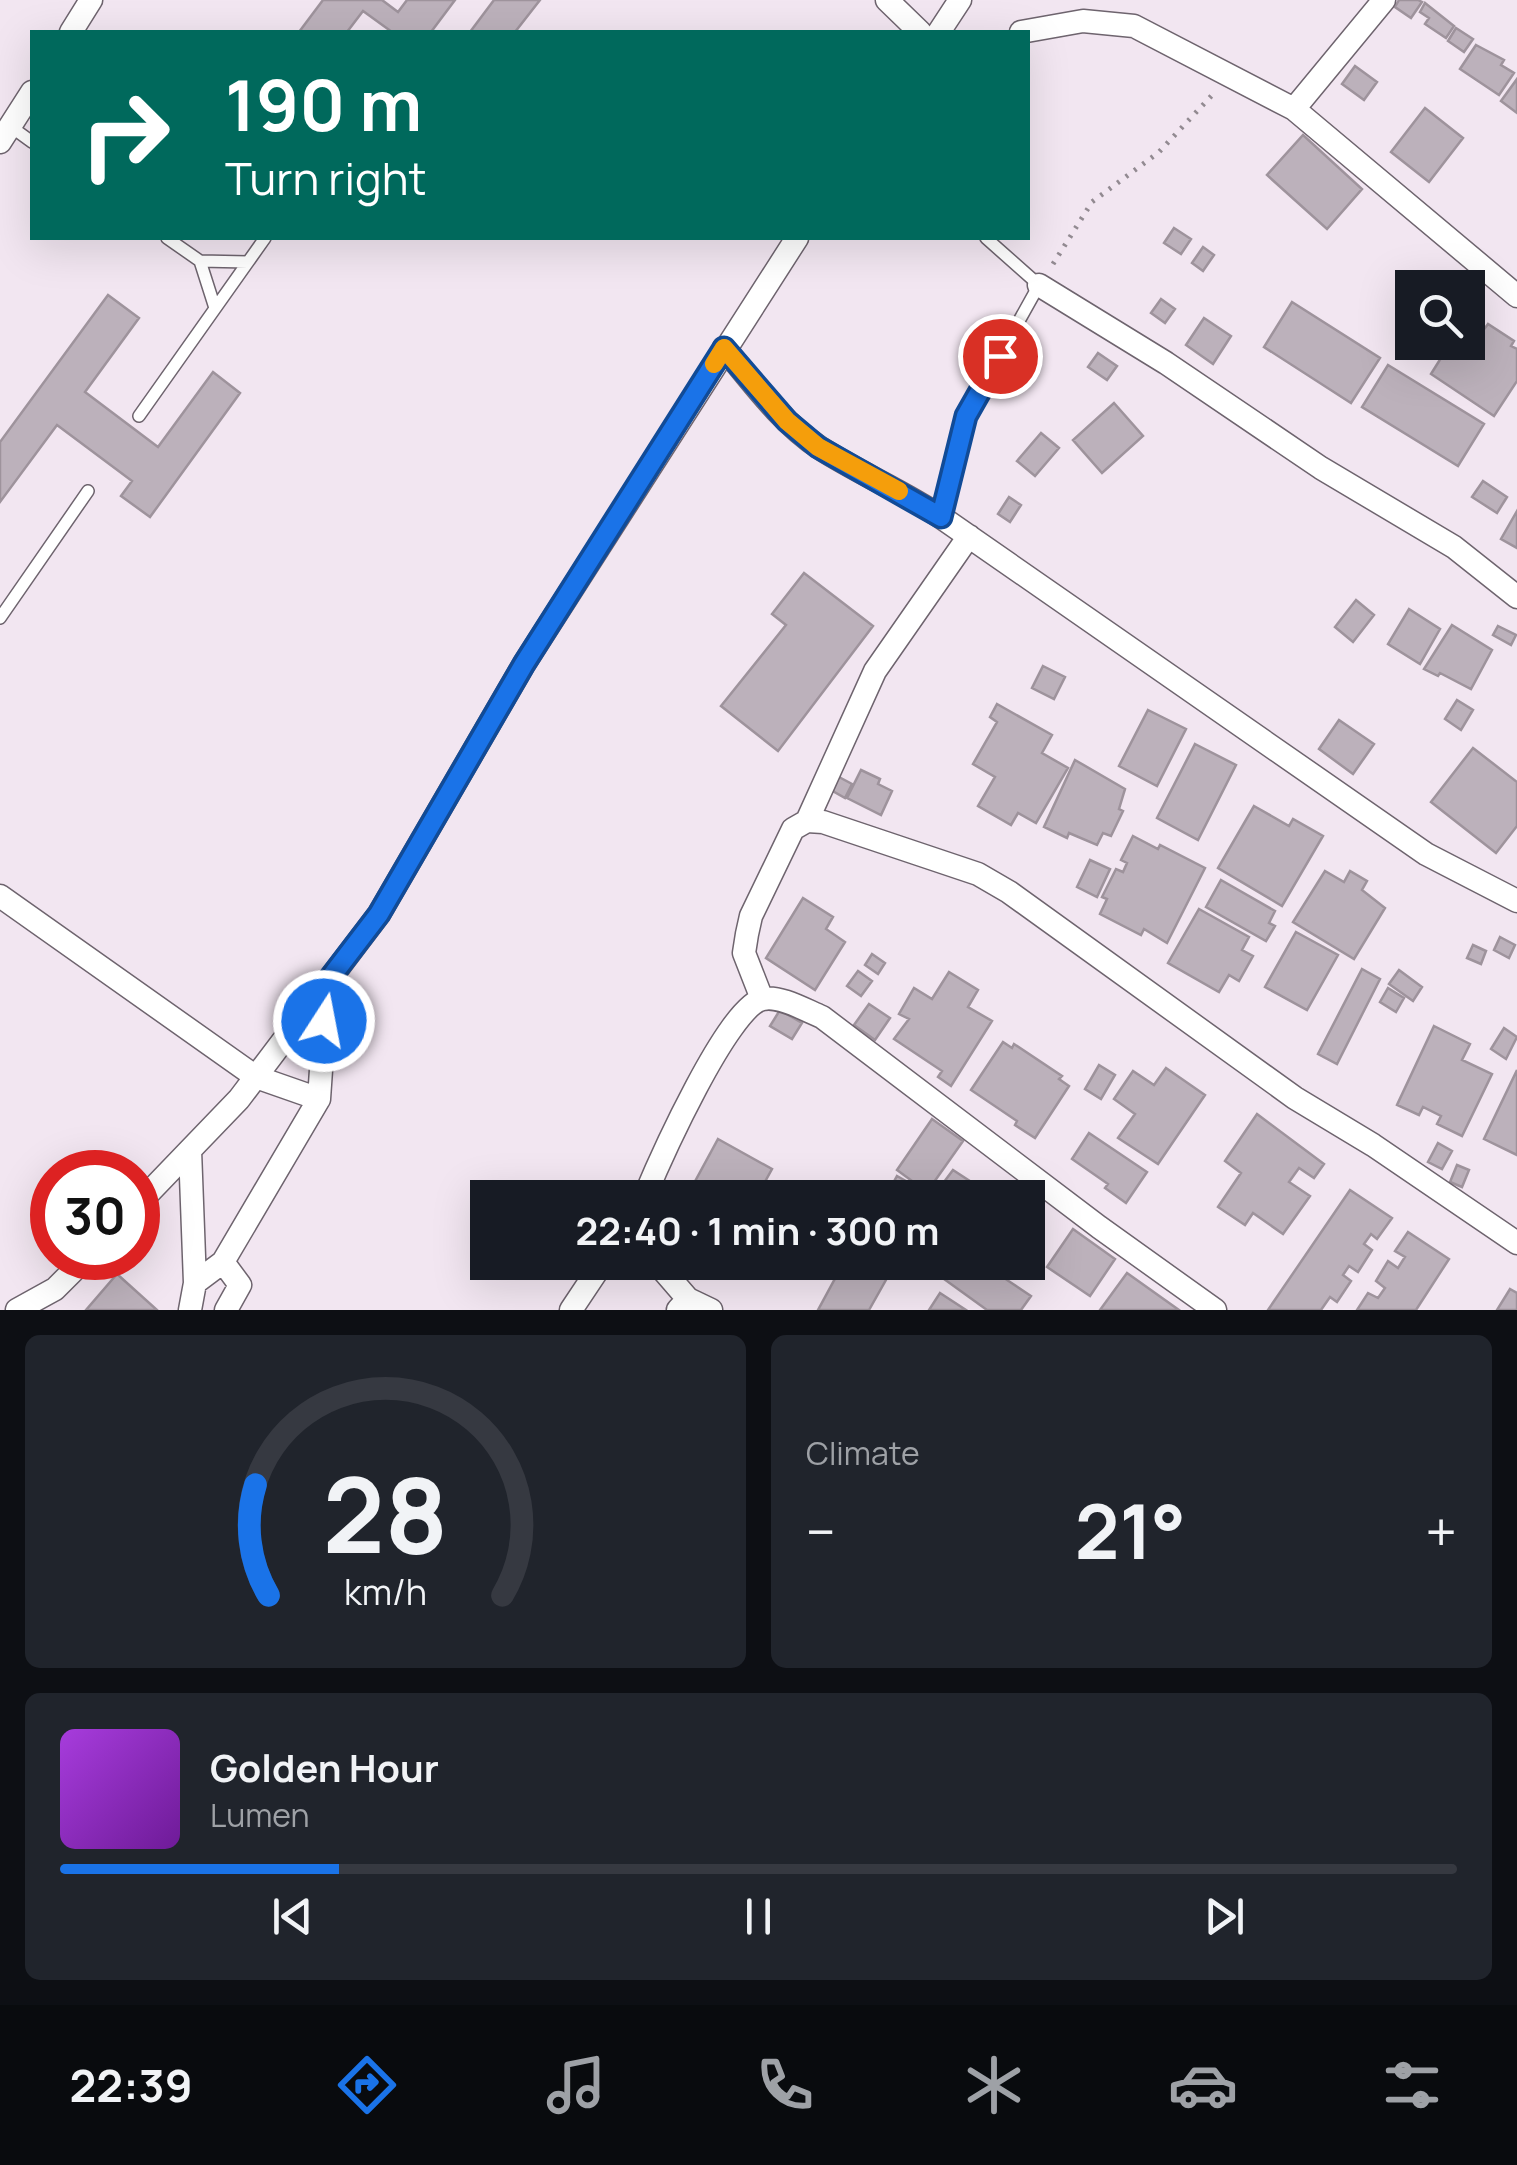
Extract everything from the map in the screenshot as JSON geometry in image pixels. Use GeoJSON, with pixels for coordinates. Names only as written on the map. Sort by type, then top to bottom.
{"type":"FeatureCollection","features":[{"type":"Feature","properties":{"kind":"street"},"geometry":{"type":"LineString","coordinates":[[71,30],[92,0]]}},
{"type":"Feature","properties":{"kind":"street"},"geometry":{"type":"LineString","coordinates":[[887,0],[918,30]]}},
{"type":"Feature","properties":{"kind":"street"},"geometry":{"type":"LineString","coordinates":[[942,30],[960,0]]}},
{"type":"Feature","properties":{"kind":"street"},"geometry":{"type":"LineString","coordinates":[[1294,109],[1384,0]]}},
{"type":"Feature","properties":{"kind":"street"},"geometry":{"type":"LineString","coordinates":[[1030,30],[1083,21],[1134,26],[1294,109],[1517,296]]}},
{"type":"Feature","properties":{"kind":"street"},"geometry":{"type":"LineString","coordinates":[[5,134],[30,95]]}},
{"type":"Feature","properties":{"kind":"street"},"geometry":{"type":"LineString","coordinates":[[160,1181],[256,1076],[379,914],[524,664],[796,240]]}},
{"type":"Feature","properties":{"kind":"street"},"geometry":{"type":"LineString","coordinates":[[1039,285],[1166,363],[1320,468],[1454,547],[1517,597]]}},
{"type":"Feature","properties":{"kind":"street"},"geometry":{"type":"LineString","coordinates":[[724,348],[787,421],[818,447],[970,536],[1426,854],[1517,902]]}},
{"type":"Feature","properties":{"kind":"street"},"geometry":{"type":"LineString","coordinates":[[807,822],[875,672],[970,536]]}},
{"type":"Feature","properties":{"kind":"street"},"geometry":{"type":"LineString","coordinates":[[762,998],[744,952],[751,916],[793,829],[807,822],[823,822],[978,874],[1009,892],[1295,1098],[1517,1243]]}},
{"type":"Feature","properties":{"kind":"street"},"geometry":{"type":"LineString","coordinates":[[0,896],[256,1076],[319,1099]]}},
{"type":"Feature","properties":{"kind":"street"},"geometry":{"type":"LineString","coordinates":[[194,1284],[223,1262],[319,1099],[327,982]]}},
{"type":"Feature","properties":{"kind":"street"},"geometry":{"type":"LineString","coordinates":[[651,1180],[666,1143],[713,1056],[752,1004],[762,998],[773,999],[822,1017],[1215,1310]]}},
{"type":"Feature","properties":{"kind":"street"},"geometry":{"type":"LineString","coordinates":[[190,1150],[194,1284],[190,1310]]}},
{"type":"Feature","properties":{"kind":"street"},"geometry":{"type":"LineString","coordinates":[[223,1262],[240,1285],[226,1310]]}},
{"type":"Feature","properties":{"kind":"street"},"geometry":{"type":"LineString","coordinates":[[17,1310],[64,1280]]}},
{"type":"Feature","properties":{"kind":"street"},"geometry":{"type":"LineString","coordinates":[[571,1310],[590,1280]]}},
{"type":"Feature","properties":{"kind":"street"},"geometry":{"type":"LineString","coordinates":[[667,1280],[683,1305],[711,1310]]}},
{"type":"Feature","properties":{"kind":"lane"},"geometry":{"type":"LineString","coordinates":[[5,134],[30,141]]}},
{"type":"Feature","properties":{"kind":"lane"},"geometry":{"type":"LineString","coordinates":[[169,240],[200,261],[248,262]]}},
{"type":"Feature","properties":{"kind":"lane"},"geometry":{"type":"LineString","coordinates":[[139,416],[264,240]]}},
{"type":"Feature","properties":{"kind":"lane"},"geometry":{"type":"LineString","coordinates":[[941,517],[966,416],[1039,285],[988,240]]}},
{"type":"Feature","properties":{"kind":"lane"},"geometry":{"type":"LineString","coordinates":[[200,261],[215,308]]}},
{"type":"Feature","properties":{"kind":"lane"},"geometry":{"type":"LineString","coordinates":[[0,618],[88,491]]}},
{"type":"Feature","properties":{"kind":"path"},"geometry":{"type":"LineString","coordinates":[[1039,285],[1092,202],[1159,152],[1231,75]]}},
{"type":"Feature","properties":{"kind":"building"},"geometry":{"type":"Polygon","coordinates":[[[323,0],[382,0],[398,12],[407,0],[455,0],[432,30],[389,30],[363,11],[349,30],[300,30],[323,0]]]}},
{"type":"Feature","properties":{"kind":"building"},"geometry":{"type":"Polygon","coordinates":[[[494,0],[540,0],[517,30],[472,30],[494,0]]]}},
{"type":"Feature","properties":{"kind":"building"},"geometry":{"type":"Polygon","coordinates":[[[1399,0],[1422,2],[1411,18],[1395,7],[1399,0]]]}},
{"type":"Feature","properties":{"kind":"building"},"geometry":{"type":"Polygon","coordinates":[[[1425,3],[1454,26],[1446,38],[1425,24],[1429,18],[1420,12],[1425,3]]]}},
{"type":"Feature","properties":{"kind":"building"},"geometry":{"type":"Polygon","coordinates":[[[1456,28],[1473,39],[1464,52],[1448,41],[1456,28]]]}},
{"type":"Feature","properties":{"kind":"building"},"geometry":{"type":"Polygon","coordinates":[[[1476,45],[1504,60],[1501,65],[1514,73],[1499,95],[1460,69],[1476,45]]]}},
{"type":"Feature","properties":{"kind":"building"},"geometry":{"type":"Polygon","coordinates":[[[1355,66],[1377,82],[1364,100],[1342,84],[1355,66]]]}},
{"type":"Feature","properties":{"kind":"building"},"geometry":{"type":"Polygon","coordinates":[[[1517,79],[1517,113],[1501,101],[1517,79]]]}},
{"type":"Feature","properties":{"kind":"building"},"geometry":{"type":"Polygon","coordinates":[[[1425,108],[1463,138],[1429,182],[1391,152],[1425,108]]]}},
{"type":"Feature","properties":{"kind":"building"},"geometry":{"type":"Polygon","coordinates":[[[1303,135],[1362,189],[1327,229],[1267,175],[1303,135]]]}},
{"type":"Feature","properties":{"kind":"building"},"geometry":{"type":"Polygon","coordinates":[[[1174,228],[1191,239],[1181,254],[1164,243],[1174,228]]]}},
{"type":"Feature","properties":{"kind":"building"},"geometry":{"type":"Polygon","coordinates":[[[1203,247],[1214,255],[1203,271],[1192,263],[1203,247]]]}},
{"type":"Feature","properties":{"kind":"building"},"geometry":{"type":"Polygon","coordinates":[[[108,295],[139,318],[85,392],[158,447],[213,372],[240,393],[150,517],[121,496],[132,481],[57,425],[0,502],[0,442],[108,295]]]}},
{"type":"Feature","properties":{"kind":"building"},"geometry":{"type":"Polygon","coordinates":[[[1161,299],[1175,309],[1165,323],[1151,313],[1161,299]]]}},
{"type":"Feature","properties":{"kind":"building"},"geometry":{"type":"Polygon","coordinates":[[[1292,302],[1380,358],[1351,403],[1264,347],[1292,302]]]}},
{"type":"Feature","properties":{"kind":"building"},"geometry":{"type":"Polygon","coordinates":[[[1204,318],[1231,336],[1213,364],[1186,345],[1204,318]]]}},
{"type":"Feature","properties":{"kind":"building"},"geometry":{"type":"Polygon","coordinates":[[[1488,324],[1514,341],[1511,346],[1517,349],[1517,381],[1494,416],[1431,374],[1440,360],[1485,360],[1488,324]]]}},
{"type":"Feature","properties":{"kind":"building"},"geometry":{"type":"Polygon","coordinates":[[[1098,353],[1117,366],[1107,380],[1088,367],[1098,353]]]}},
{"type":"Feature","properties":{"kind":"building"},"geometry":{"type":"Polygon","coordinates":[[[1388,365],[1484,424],[1458,466],[1362,407],[1388,365]]]}},
{"type":"Feature","properties":{"kind":"building"},"geometry":{"type":"Polygon","coordinates":[[[1114,403],[1143,436],[1102,473],[1073,440],[1114,403]]]}},
{"type":"Feature","properties":{"kind":"building"},"geometry":{"type":"Polygon","coordinates":[[[1041,433],[1059,448],[1035,476],[1017,461],[1041,433]]]}},
{"type":"Feature","properties":{"kind":"building"},"geometry":{"type":"Polygon","coordinates":[[[1483,481],[1507,497],[1497,513],[1472,497],[1483,481]]]}},
{"type":"Feature","properties":{"kind":"building"},"geometry":{"type":"Polygon","coordinates":[[[1009,497],[1021,505],[1010,522],[998,514],[1009,497]]]}},
{"type":"Feature","properties":{"kind":"building"},"geometry":{"type":"Polygon","coordinates":[[[1517,511],[1517,548],[1501,539],[1517,511]]]}},
{"type":"Feature","properties":{"kind":"building"},"geometry":{"type":"Polygon","coordinates":[[[804,573],[873,626],[778,751],[721,706],[786,625],[772,614],[804,573]]]}},
{"type":"Feature","properties":{"kind":"building"},"geometry":{"type":"Polygon","coordinates":[[[1356,600],[1374,615],[1353,642],[1335,627],[1356,600]]]}},
{"type":"Feature","properties":{"kind":"building"},"geometry":{"type":"Polygon","coordinates":[[[1409,609],[1440,629],[1420,664],[1388,644],[1409,609]]]}},
{"type":"Feature","properties":{"kind":"building"},"geometry":{"type":"Polygon","coordinates":[[[1452,625],[1492,650],[1471,689],[1424,669],[1452,625]]]}},
{"type":"Feature","properties":{"kind":"building"},"geometry":{"type":"Polygon","coordinates":[[[1498,626],[1516,635],[1511,645],[1493,635],[1498,626]]]}},
{"type":"Feature","properties":{"kind":"building"},"geometry":{"type":"Polygon","coordinates":[[[1043,666],[1065,677],[1054,699],[1032,688],[1043,666]]]}},
{"type":"Feature","properties":{"kind":"building"},"geometry":{"type":"Polygon","coordinates":[[[1457,700],[1473,710],[1461,730],[1445,719],[1457,700]]]}},
{"type":"Feature","properties":{"kind":"building"},"geometry":{"type":"Polygon","coordinates":[[[997,704],[1052,735],[1042,753],[1068,768],[1036,823],[1018,813],[1011,825],[978,806],[995,777],[973,764],[997,722],[990,717],[997,704]]]}},
{"type":"Feature","properties":{"kind":"building"},"geometry":{"type":"Polygon","coordinates":[[[1148,710],[1186,729],[1157,786],[1119,766],[1148,710]]]}},
{"type":"Feature","properties":{"kind":"building"},"geometry":{"type":"Polygon","coordinates":[[[1339,720],[1374,744],[1353,774],[1319,749],[1339,720]]]}},
{"type":"Feature","properties":{"kind":"building"},"geometry":{"type":"Polygon","coordinates":[[[1195,744],[1236,765],[1198,840],[1157,818],[1195,744]]]}},
{"type":"Feature","properties":{"kind":"building"},"geometry":{"type":"Polygon","coordinates":[[[1473,748],[1517,782],[1517,826],[1496,853],[1431,802],[1473,748]]]}},
{"type":"Feature","properties":{"kind":"building"},"geometry":{"type":"Polygon","coordinates":[[[1075,760],[1125,789],[1119,809],[1123,811],[1111,836],[1103,833],[1097,845],[1069,833],[1067,838],[1044,827],[1075,760]]]}},
{"type":"Feature","properties":{"kind":"building"},"geometry":{"type":"Polygon","coordinates":[[[861,770],[880,779],[878,784],[892,791],[881,815],[847,798],[861,770]]]}},
{"type":"Feature","properties":{"kind":"building"},"geometry":{"type":"Polygon","coordinates":[[[839,777],[852,784],[845,798],[831,790],[839,777]]]}},
{"type":"Feature","properties":{"kind":"building"},"geometry":{"type":"Polygon","coordinates":[[[1254,806],[1289,826],[1293,819],[1323,836],[1282,906],[1218,868],[1254,806]]]}},
{"type":"Feature","properties":{"kind":"building"},"geometry":{"type":"Polygon","coordinates":[[[1133,836],[1205,868],[1167,943],[1144,929],[1141,935],[1100,914],[1107,899],[1102,897],[1116,869],[1123,872],[1127,863],[1121,860],[1133,836]]]}},
{"type":"Feature","properties":{"kind":"building"},"geometry":{"type":"Polygon","coordinates":[[[1090,860],[1110,869],[1097,897],[1077,887],[1090,860]]]}},
{"type":"Feature","properties":{"kind":"building"},"geometry":{"type":"Polygon","coordinates":[[[1325,871],[1344,882],[1350,871],[1367,881],[1362,890],[1385,908],[1354,959],[1293,922],[1325,871]]]}},
{"type":"Feature","properties":{"kind":"building"},"geometry":{"type":"Polygon","coordinates":[[[1221,880],[1275,911],[1269,923],[1275,926],[1266,941],[1206,907],[1221,880]]]}},
{"type":"Feature","properties":{"kind":"building"},"geometry":{"type":"Polygon","coordinates":[[[803,898],[833,917],[826,929],[845,942],[815,990],[766,958],[803,898]]]}},
{"type":"Feature","properties":{"kind":"building"},"geometry":{"type":"Polygon","coordinates":[[[1199,909],[1249,937],[1242,950],[1253,956],[1239,981],[1229,975],[1219,992],[1168,963],[1199,909]]]}},
{"type":"Feature","properties":{"kind":"building"},"geometry":{"type":"Polygon","coordinates":[[[1296,932],[1338,955],[1307,1010],[1265,987],[1296,932]]]}},
{"type":"Feature","properties":{"kind":"building"},"geometry":{"type":"Polygon","coordinates":[[[1500,937],[1515,945],[1509,958],[1494,950],[1500,937]]]}},
{"type":"Feature","properties":{"kind":"building"},"geometry":{"type":"Polygon","coordinates":[[[1473,945],[1486,951],[1481,964],[1467,958],[1473,945]]]}},
{"type":"Feature","properties":{"kind":"building"},"geometry":{"type":"Polygon","coordinates":[[[872,954],[885,963],[878,974],[865,965],[872,954]]]}},
{"type":"Feature","properties":{"kind":"building"},"geometry":{"type":"Polygon","coordinates":[[[1362,969],[1380,979],[1337,1064],[1318,1054],[1362,969]]]}},
{"type":"Feature","properties":{"kind":"building"},"geometry":{"type":"Polygon","coordinates":[[[1399,970],[1422,987],[1413,1001],[1389,984],[1399,970]]]}},
{"type":"Feature","properties":{"kind":"building"},"geometry":{"type":"Polygon","coordinates":[[[858,971],[872,981],[861,996],[847,986],[858,971]]]}},
{"type":"Feature","properties":{"kind":"building"},"geometry":{"type":"Polygon","coordinates":[[[949,972],[978,990],[968,1007],[992,1021],[951,1086],[938,1077],[942,1071],[894,1039],[909,1019],[899,1014],[914,988],[932,999],[949,972]]]}},
{"type":"Feature","properties":{"kind":"building"},"geometry":{"type":"Polygon","coordinates":[[[1388,988],[1404,998],[1396,1012],[1380,1002],[1388,988]]]}},
{"type":"Feature","properties":{"kind":"building"},"geometry":{"type":"Polygon","coordinates":[[[869,1004],[890,1018],[875,1040],[854,1025],[869,1004]]]}},
{"type":"Feature","properties":{"kind":"building"},"geometry":{"type":"Polygon","coordinates":[[[780,1010],[802,1023],[792,1039],[770,1026],[780,1010]]]}},
{"type":"Feature","properties":{"kind":"building"},"geometry":{"type":"Polygon","coordinates":[[[1434,1026],[1470,1044],[1462,1060],[1492,1074],[1462,1136],[1437,1124],[1441,1116],[1423,1107],[1419,1115],[1397,1105],[1434,1026]]]}},
{"type":"Feature","properties":{"kind":"building"},"geometry":{"type":"Polygon","coordinates":[[[1504,1028],[1517,1037],[1506,1059],[1491,1049],[1504,1028]]]}},
{"type":"Feature","properties":{"kind":"building"},"geometry":{"type":"Polygon","coordinates":[[[1003,1042],[1012,1048],[1014,1044],[1062,1076],[1059,1079],[1069,1086],[1035,1138],[971,1090],[1003,1042]]]}},
{"type":"Feature","properties":{"kind":"building"},"geometry":{"type":"Polygon","coordinates":[[[1099,1065],[1115,1075],[1101,1099],[1085,1089],[1099,1065]]]}},
{"type":"Feature","properties":{"kind":"building"},"geometry":{"type":"Polygon","coordinates":[[[1166,1068],[1205,1095],[1158,1164],[1118,1138],[1135,1114],[1114,1099],[1133,1071],[1154,1085],[1166,1068]]]}},
{"type":"Feature","properties":{"kind":"building"},"geometry":{"type":"Polygon","coordinates":[[[1517,1070],[1517,1155],[1484,1139],[1517,1070]]]}},
{"type":"Feature","properties":{"kind":"building"},"geometry":{"type":"Polygon","coordinates":[[[1257,1114],[1324,1164],[1314,1178],[1299,1168],[1289,1182],[1310,1196],[1283,1234],[1253,1213],[1245,1225],[1218,1207],[1241,1173],[1225,1161],[1257,1114]]]}},
{"type":"Feature","properties":{"kind":"building"},"geometry":{"type":"Polygon","coordinates":[[[932,1119],[963,1141],[935,1180],[911,1180],[897,1170],[932,1119]]]}},
{"type":"Feature","properties":{"kind":"building"},"geometry":{"type":"Polygon","coordinates":[[[1089,1133],[1147,1172],[1126,1203],[1105,1188],[1108,1184],[1072,1159],[1089,1133]]]}},
{"type":"Feature","properties":{"kind":"building"},"geometry":{"type":"Polygon","coordinates":[[[718,1139],[772,1169],[766,1180],[696,1180],[718,1139]]]}},
{"type":"Feature","properties":{"kind":"building"},"geometry":{"type":"Polygon","coordinates":[[[1438,1143],[1452,1151],[1442,1169],[1428,1162],[1438,1143]]]}},
{"type":"Feature","properties":{"kind":"building"},"geometry":{"type":"Polygon","coordinates":[[[1457,1165],[1469,1170],[1462,1187],[1450,1182],[1457,1165]]]}},
{"type":"Feature","properties":{"kind":"building"},"geometry":{"type":"Polygon","coordinates":[[[953,1170],[968,1180],[946,1180],[953,1170]]]}},
{"type":"Feature","properties":{"kind":"building"},"geometry":{"type":"Polygon","coordinates":[[[1350,1190],[1392,1218],[1377,1239],[1371,1234],[1364,1244],[1372,1250],[1358,1272],[1349,1266],[1343,1275],[1351,1281],[1337,1302],[1330,1297],[1321,1310],[1268,1310],[1350,1190]]]}},
{"type":"Feature","properties":{"kind":"building"},"geometry":{"type":"Polygon","coordinates":[[[1073,1229],[1115,1259],[1090,1296],[1047,1267],[1073,1229]]]}},
{"type":"Feature","properties":{"kind":"building"},"geometry":{"type":"Polygon","coordinates":[[[1408,1232],[1449,1259],[1416,1310],[1357,1310],[1368,1293],[1378,1298],[1385,1288],[1376,1281],[1388,1261],[1398,1268],[1405,1257],[1395,1251],[1408,1232]]]}},
{"type":"Feature","properties":{"kind":"building"},"geometry":{"type":"Polygon","coordinates":[[[1127,1273],[1179,1310],[1100,1310],[1127,1273]]]}},
{"type":"Feature","properties":{"kind":"building"},"geometry":{"type":"Polygon","coordinates":[[[112,1280],[124,1280],[157,1310],[86,1310],[112,1280]]]}},
{"type":"Feature","properties":{"kind":"building"},"geometry":{"type":"Polygon","coordinates":[[[834,1280],[886,1280],[869,1310],[818,1310],[834,1280]]]}},
{"type":"Feature","properties":{"kind":"building"},"geometry":{"type":"Polygon","coordinates":[[[945,1280],[1007,1280],[1031,1296],[1021,1310],[987,1310],[945,1280]]]}},
{"type":"Feature","properties":{"kind":"building"},"geometry":{"type":"Polygon","coordinates":[[[1510,1289],[1517,1293],[1517,1310],[1497,1310],[1510,1289]]]}},
{"type":"Feature","properties":{"kind":"building"},"geometry":{"type":"Polygon","coordinates":[[[940,1293],[966,1310],[929,1310],[940,1293]]]}},
{"type":"Feature","properties":{"kind":"slow traffic"},"geometry":{"type":"LineString","coordinates":[[714,364],[724,348],[787,421],[818,447],[899,491]]}},
{"type":"Feature","properties":{"kind":"route"},"geometry":{"type":"LineString","coordinates":[[324,1021],[327,982],[379,914],[524,664],[724,348],[787,421],[818,447],[941,517],[966,416],[1000,356]]}}]}
